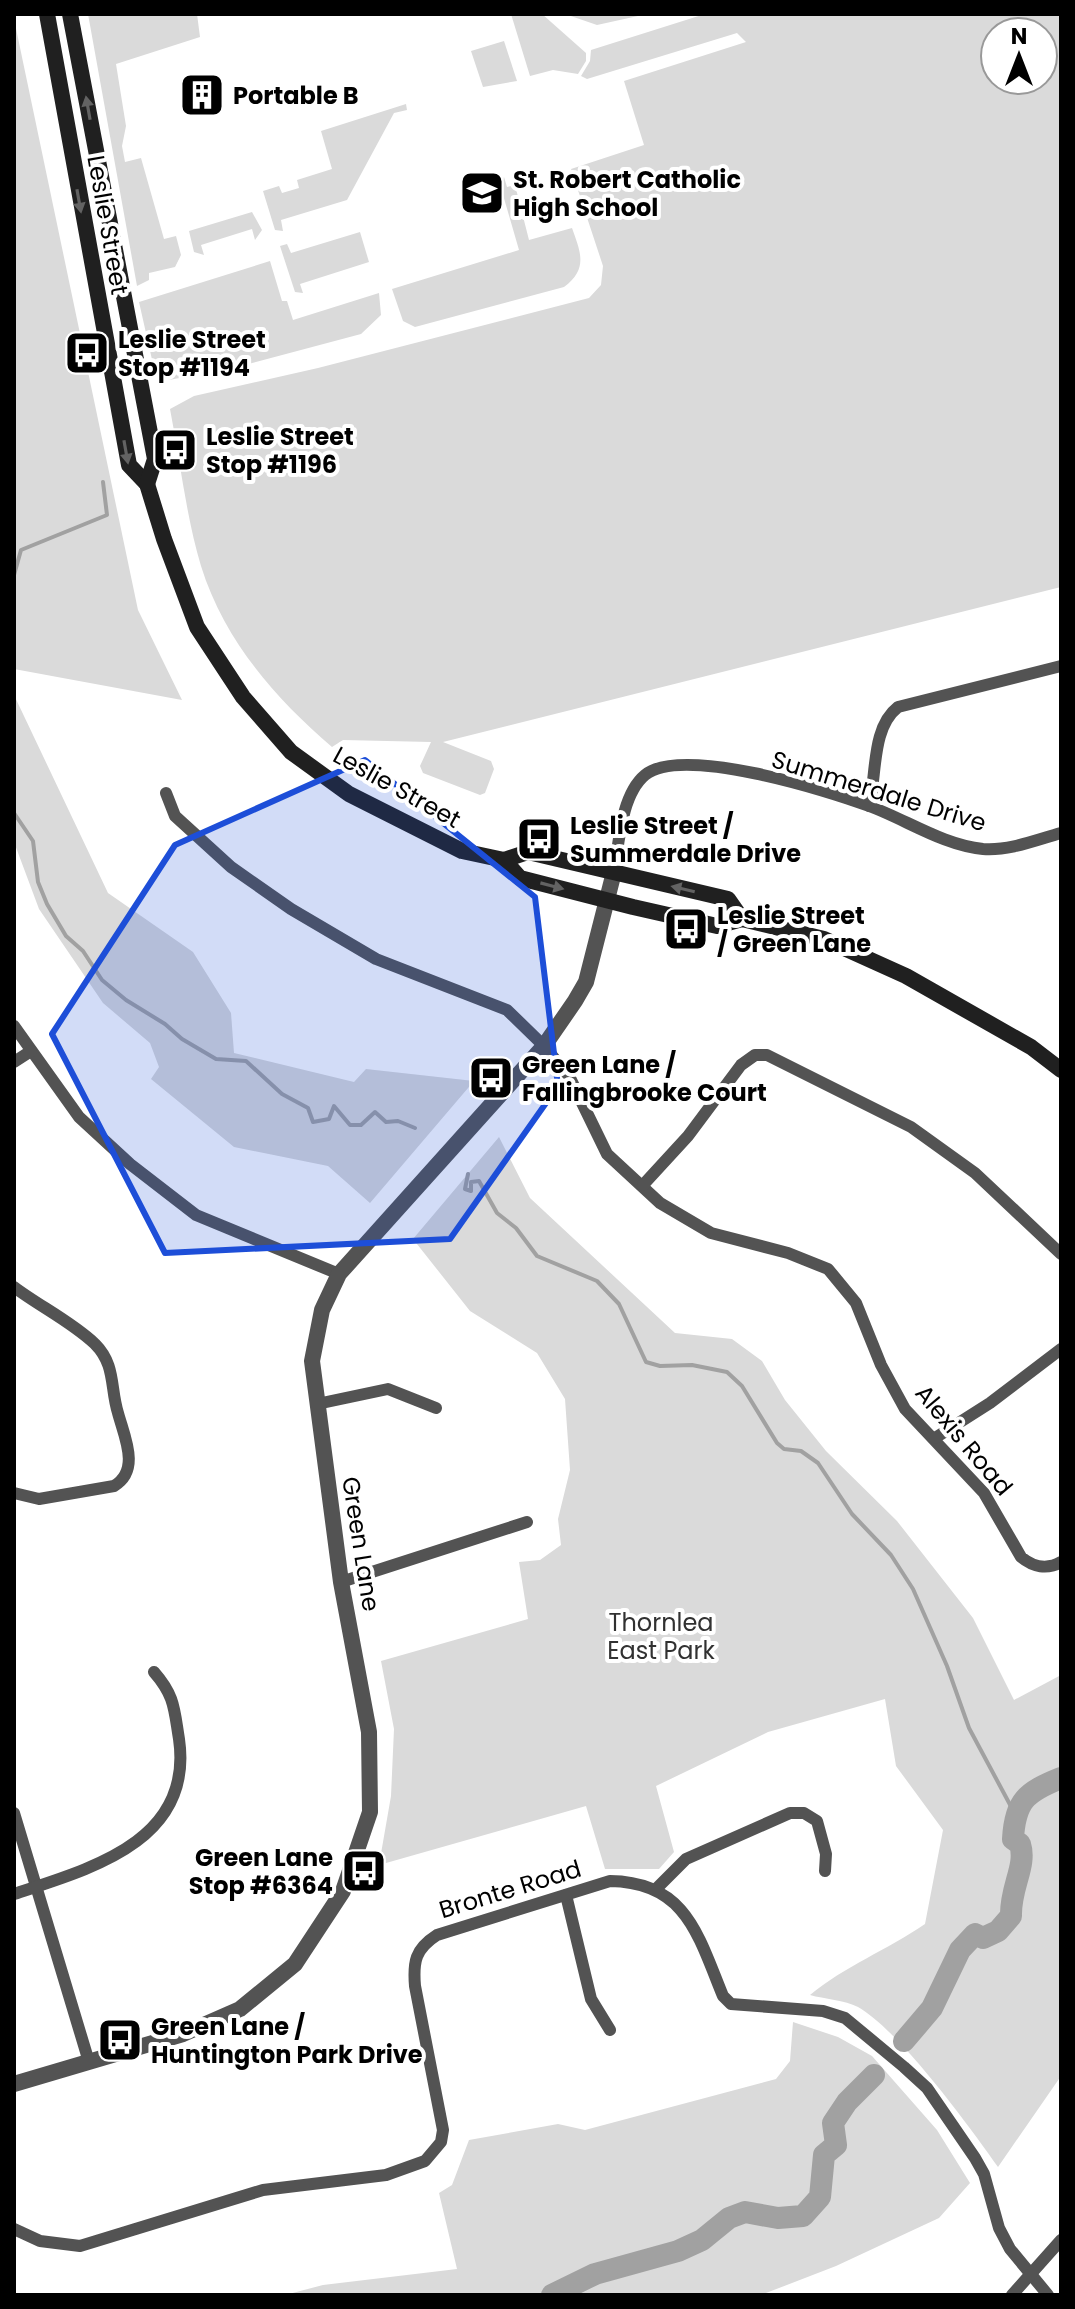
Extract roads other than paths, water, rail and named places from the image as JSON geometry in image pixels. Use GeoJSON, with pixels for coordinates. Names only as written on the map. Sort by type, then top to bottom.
{"type":"FeatureCollection","features":[{"type":"Feature","properties":{"kind":"main road","name":"Leslie Street"},"geometry":{"type":"LineString","coordinates":[[47,14],[129,465],[147,484],[197,627],[243,697],[291,752],[349,794],[462,851],[504,860],[528,852],[728,899],[742,919]]}},
{"type":"Feature","properties":{"kind":"main road","name":"Leslie Street"},"geometry":{"type":"LineString","coordinates":[[70,14],[155,459],[147,484]]}},
{"type":"Feature","properties":{"kind":"main road","name":"Leslie Street"},"geometry":{"type":"LineString","coordinates":[[504,860],[520,878],[606,901],[717,926],[742,919],[824,939],[906,976],[1031,1047],[1061,1070]]}},
{"type":"Feature","properties":{"kind":"street"},"geometry":{"type":"LineString","coordinates":[[869,806],[880,732],[888,715],[898,707],[1061,666]]}},
{"type":"Feature","properties":{"kind":"street","name":"Summerdale Drive"},"geometry":{"type":"LineString","coordinates":[[614,872],[629,801],[638,782],[648,772],[675,764],[723,768],[869,806],[961,845],[985,849],[1007,847],[1061,833]]}},
{"type":"Feature","properties":{"kind":"street","name":"Alexis Road"},"geometry":{"type":"LineString","coordinates":[[166,793],[175,816],[231,867],[291,909],[376,959],[507,1010],[544,1046],[578,1090],[607,1154],[660,1203],[711,1233],[788,1253],[828,1269],[856,1303],[887,1376],[905,1409],[984,1493],[1021,1557],[1031,1565],[1044,1567],[1061,1562]]}},
{"type":"Feature","properties":{"kind":"street","name":"Green Lane"},"geometry":{"type":"LineString","coordinates":[[14,2084],[183,2034],[240,2009],[295,1964],[343,1891],[370,1812],[369,1732],[341,1582],[312,1361],[322,1310],[339,1274],[544,1046],[586,982],[614,872]]}},
{"type":"Feature","properties":{"kind":"street"},"geometry":{"type":"LineString","coordinates":[[14,1026],[79,1117],[130,1164],[196,1215],[339,1274]]}},
{"type":"Feature","properties":{"kind":"street"},"geometry":{"type":"LineString","coordinates":[[14,1062],[31,1051]]}},
{"type":"Feature","properties":{"kind":"street"},"geometry":{"type":"LineString","coordinates":[[643,1185],[688,1136],[741,1065],[755,1055],[767,1055],[911,1127],[975,1173],[1061,1254]]}},
{"type":"Feature","properties":{"kind":"street"},"geometry":{"type":"LineString","coordinates":[[14,1287],[94,1343],[109,1363],[117,1413],[128,1444],[128,1472],[124,1480],[114,1486],[39,1499],[14,1493]]}},
{"type":"Feature","properties":{"kind":"street"},"geometry":{"type":"LineString","coordinates":[[935,1438],[990,1403],[1061,1349]]}},
{"type":"Feature","properties":{"kind":"street"},"geometry":{"type":"LineString","coordinates":[[317,1404],[388,1389],[436,1408]]}},
{"type":"Feature","properties":{"kind":"street"},"geometry":{"type":"LineString","coordinates":[[341,1582],[527,1522]]}},
{"type":"Feature","properties":{"kind":"street"},"geometry":{"type":"LineString","coordinates":[[14,1894],[134,1846],[155,1824],[171,1799],[180,1748],[171,1692],[154,1672]]}},
{"type":"Feature","properties":{"kind":"street"},"geometry":{"type":"LineString","coordinates":[[14,1813],[89,2062]]}},
{"type":"Feature","properties":{"kind":"street"},"geometry":{"type":"LineString","coordinates":[[656,1889],[686,1859],[790,1813],[804,1813],[817,1821],[826,1854],[825,1871]]}},
{"type":"Feature","properties":{"kind":"street","name":"Bronte Road"},"geometry":{"type":"LineString","coordinates":[[14,2229],[40,2241],[80,2246],[263,2190],[386,2175],[425,2161],[441,2142],[443,2130],[415,1986],[413,1963],[417,1952],[437,1935],[610,1881],[645,1883],[685,1911],[723,1996],[731,2004],[823,2011],[845,2018],[927,2088],[984,2174],[999,2228],[1030,2276],[1048,2295]]}},
{"type":"Feature","properties":{"kind":"street"},"geometry":{"type":"LineString","coordinates":[[566,1895],[591,1999],[610,2030]]}},
{"type":"Feature","properties":{"kind":"street"},"geometry":{"type":"LineString","coordinates":[[1012,2295],[1061,2240]]}},
{"type":"Feature","properties":{"kind":"waterway"},"geometry":{"type":"LineString","coordinates":[[14,575],[21,550],[107,515],[103,482]]}},
{"type":"Feature","properties":{"kind":"waterway"},"geometry":{"type":"LineString","coordinates":[[14,813],[33,841],[38,882],[66,936],[83,951],[102,980],[126,1000],[216,1059],[246,1061],[282,1094],[308,1108],[313,1122],[329,1119],[334,1106],[350,1125],[361,1125],[375,1112],[386,1122],[398,1121],[415,1128]]}},
{"type":"Feature","properties":{"kind":"waterway"},"geometry":{"type":"LineString","coordinates":[[468,1174],[465,1189],[471,1191],[471,1182],[479,1181],[497,1213],[516,1228],[537,1256],[597,1281],[619,1304],[646,1362],[660,1366],[692,1365],[727,1372],[742,1386],[777,1443],[784,1449],[801,1451],[818,1463],[852,1514],[891,1555],[913,1589],[947,1666],[969,1728],[1015,1814]]}},
{"type":"Feature","properties":{"kind":"waterway"},"geometry":{"type":"LineString","coordinates":[[904,2041],[932,2008],[960,1950],[975,1934],[983,1938],[998,1931],[1011,1916],[1022,1852],[1020,1844],[1013,1839],[1016,1815],[1031,1793],[1061,1778]]}},
{"type":"Feature","properties":{"kind":"waterway"},"geometry":{"type":"LineString","coordinates":[[552,2295],[595,2274],[678,2251],[702,2240],[729,2218],[745,2212],[778,2218],[803,2216],[820,2197],[824,2155],[836,2145],[833,2123],[847,2102],[874,2075]]}},
{"type":"Feature","properties":{"kind":"place","name":"Portable B"},"geometry":{"type":"Point","coordinates":[202,95]}},
{"type":"Feature","properties":{"kind":"place","name":"St. Robert Catholic High School"},"geometry":{"type":"Point","coordinates":[482,193]}},
{"type":"Feature","properties":{"kind":"place","name":"Leslie Street Stop #1194"},"geometry":{"type":"Point","coordinates":[87,353]}},
{"type":"Feature","properties":{"kind":"place","name":"Leslie Street Stop #1196"},"geometry":{"type":"Point","coordinates":[175,450]}},
{"type":"Feature","properties":{"kind":"place","name":"Leslie Street / Summerdale Drive"},"geometry":{"type":"Point","coordinates":[539,839]}},
{"type":"Feature","properties":{"kind":"place","name":"Leslie Street / Green Lane"},"geometry":{"type":"Point","coordinates":[686,929]}},
{"type":"Feature","properties":{"kind":"place","name":"Green Lane / Fallingbrooke Court"},"geometry":{"type":"Point","coordinates":[491,1078]}},
{"type":"Feature","properties":{"kind":"place","name":"Green Lane Stop #6364"},"geometry":{"type":"Point","coordinates":[364,1871]}},
{"type":"Feature","properties":{"kind":"place","name":"Green Lane / Huntington Park Drive"},"geometry":{"type":"Point","coordinates":[120,2040]}},
{"type":"Feature","properties":{"kind":"park label","name":"Thornlea East Park"},"geometry":{"type":"Point","coordinates":[661,1636]}}]}
